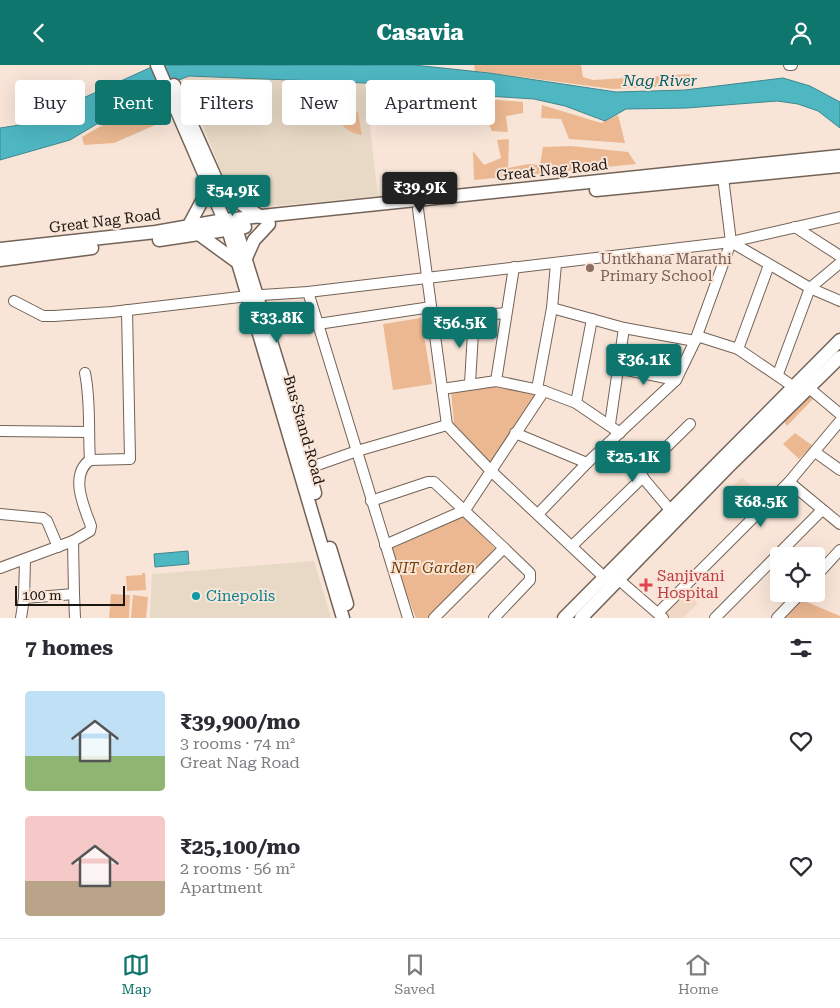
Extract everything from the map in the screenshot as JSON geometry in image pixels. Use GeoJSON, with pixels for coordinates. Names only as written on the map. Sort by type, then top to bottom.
{"type":"FeatureCollection","features":[{"type":"Feature","properties":{"kind":"main road","name":"Bus Stand Road"},"geometry":{"type":"LineString","coordinates":[[162,68],[181,124],[216,188],[231,224],[304,469],[343,618]]}},
{"type":"Feature","properties":{"kind":"main road","name":"Great Nag Road"},"geometry":{"type":"LineString","coordinates":[[265,221],[840,156]]}},
{"type":"Feature","properties":{"kind":"main road","name":"Great Nag Road"},"geometry":{"type":"LineString","coordinates":[[0,249],[97,240],[188,227],[418,209],[840,166]]}},
{"type":"Feature","properties":{"kind":"main road"},"geometry":{"type":"LineString","coordinates":[[188,227],[216,188],[265,221],[242,260],[200,235]]}},
{"type":"Feature","properties":{"kind":"main road","name":"Great Nag Road"},"geometry":{"type":"LineString","coordinates":[[0,260],[200,235],[231,224]]}},
{"type":"Feature","properties":{"kind":"main road"},"geometry":{"type":"LineString","coordinates":[[564,618],[840,340]]}},
{"type":"Feature","properties":{"kind":"main road"},"geometry":{"type":"LineString","coordinates":[[581,618],[840,357]]}},
{"type":"Feature","properties":{"kind":"main road"},"geometry":{"type":"LineString","coordinates":[[304,469],[350,618]]}},
{"type":"Feature","properties":{"kind":"street"},"geometry":{"type":"LineString","coordinates":[[538,513],[586,463],[676,380],[696,338],[731,242],[723,177]]}},
{"type":"Feature","properties":{"kind":"street"},"geometry":{"type":"LineString","coordinates":[[418,209],[447,425],[491,471],[573,545],[604,577],[618,579],[660,615],[789,482],[840,421]]}},
{"type":"Feature","properties":{"kind":"street"},"geometry":{"type":"LineString","coordinates":[[14,301],[43,316],[74,315],[308,292],[731,242],[840,217]]}},
{"type":"Feature","properties":{"kind":"street"},"geometry":{"type":"LineString","coordinates":[[795,227],[840,256]]}},
{"type":"Feature","properties":{"kind":"street"},"geometry":{"type":"LineString","coordinates":[[731,242],[810,288],[840,301]]}},
{"type":"Feature","properties":{"kind":"street"},"geometry":{"type":"LineString","coordinates":[[778,374],[810,288],[840,263]]}},
{"type":"Feature","properties":{"kind":"street"},"geometry":{"type":"LineString","coordinates":[[385,545],[466,510],[515,433],[540,390],[552,308],[556,264]]}},
{"type":"Feature","properties":{"kind":"street"},"geometry":{"type":"LineString","coordinates":[[738,349],[769,265]]}},
{"type":"Feature","properties":{"kind":"street"},"geometry":{"type":"LineString","coordinates":[[496,381],[514,267]]}},
{"type":"Feature","properties":{"kind":"street"},"geometry":{"type":"LineString","coordinates":[[308,292],[408,618]]}},
{"type":"Feature","properties":{"kind":"street"},"geometry":{"type":"LineString","coordinates":[[318,324],[431,307]]}},
{"type":"Feature","properties":{"kind":"street"},"geometry":{"type":"LineString","coordinates":[[552,308],[624,328],[696,338],[738,349],[778,374],[794,387],[809,388],[840,414]]}},
{"type":"Feature","properties":{"kind":"street"},"geometry":{"type":"LineString","coordinates":[[0,568],[73,541],[90,531],[91,526],[81,495],[80,475],[82,467],[90,459],[130,459],[127,310]]}},
{"type":"Feature","properties":{"kind":"street"},"geometry":{"type":"LineString","coordinates":[[433,320],[506,313]]}},
{"type":"Feature","properties":{"kind":"street"},"geometry":{"type":"LineString","coordinates":[[470,383],[474,316]]}},
{"type":"Feature","properties":{"kind":"street"},"geometry":{"type":"LineString","coordinates":[[576,403],[592,319]]}},
{"type":"Feature","properties":{"kind":"street"},"geometry":{"type":"LineString","coordinates":[[610,424],[624,328]]}},
{"type":"Feature","properties":{"kind":"street"},"geometry":{"type":"LineString","coordinates":[[618,368],[676,380]]}},
{"type":"Feature","properties":{"kind":"street"},"geometry":{"type":"LineString","coordinates":[[85,373],[89,400],[88,432],[90,459]]}},
{"type":"Feature","properties":{"kind":"street"},"geometry":{"type":"LineString","coordinates":[[442,389],[470,383],[496,381],[540,390],[576,403],[610,424],[620,433]]}},
{"type":"Feature","properties":{"kind":"street"},"geometry":{"type":"LineString","coordinates":[[573,545],[690,424]]}},
{"type":"Feature","properties":{"kind":"street"},"geometry":{"type":"LineString","coordinates":[[304,469],[357,451],[447,425]]}},
{"type":"Feature","properties":{"kind":"street"},"geometry":{"type":"LineString","coordinates":[[0,431],[88,432]]}},
{"type":"Feature","properties":{"kind":"street"},"geometry":{"type":"LineString","coordinates":[[515,433],[586,463]]}},
{"type":"Feature","properties":{"kind":"street"},"geometry":{"type":"LineString","coordinates":[[612,441],[671,511]]}},
{"type":"Feature","properties":{"kind":"street"},"geometry":{"type":"LineString","coordinates":[[815,452],[840,470]]}},
{"type":"Feature","properties":{"kind":"street"},"geometry":{"type":"LineString","coordinates":[[371,501],[428,482],[440,486],[466,510],[530,573],[530,580],[494,618]]}},
{"type":"Feature","properties":{"kind":"street"},"geometry":{"type":"LineString","coordinates":[[789,482],[840,524]]}},
{"type":"Feature","properties":{"kind":"street"},"geometry":{"type":"LineString","coordinates":[[715,618],[822,510]]}},
{"type":"Feature","properties":{"kind":"street"},"geometry":{"type":"LineString","coordinates":[[0,514],[43,518],[47,521],[58,547]]}},
{"type":"Feature","properties":{"kind":"street"},"geometry":{"type":"LineString","coordinates":[[73,541],[75,618]]}},
{"type":"Feature","properties":{"kind":"street"},"geometry":{"type":"LineString","coordinates":[[434,618],[504,548]]}},
{"type":"Feature","properties":{"kind":"street"},"geometry":{"type":"LineString","coordinates":[[825,566],[840,550]]}},
{"type":"Feature","properties":{"kind":"street"},"geometry":{"type":"LineString","coordinates":[[21,618],[24,598],[25,559]]}},
{"type":"Feature","properties":{"kind":"street"},"geometry":{"type":"LineString","coordinates":[[24,598],[74,594]]}},
{"type":"Feature","properties":{"kind":"street"},"geometry":{"type":"LineString","coordinates":[[777,618],[792,602]]}},
{"type":"Feature","properties":{"kind":"shaded area"},"geometry":{"type":"Polygon","coordinates":[[[184,77],[290,80],[282,80],[282,125],[356,125],[356,83],[365,83],[366,125],[370,125],[378,196],[264,207],[247,200],[232,189],[223,176],[203,125],[272,125],[272,80],[185,80],[184,77]]]}},
{"type":"Feature","properties":{"kind":"shaded area"},"geometry":{"type":"Polygon","coordinates":[[[742,477],[751,486],[740,494],[732,486],[742,477]]]}},
{"type":"Feature","properties":{"kind":"shaded area"},"geometry":{"type":"Polygon","coordinates":[[[314,561],[331,618],[150,618],[152,574],[314,561]]]}},
{"type":"Feature","properties":{"kind":"shaded area"},"geometry":{"type":"Polygon","coordinates":[[[687,592],[698,603],[683,618],[667,618],[661,612],[676,598],[680,601],[687,592]]]}},
{"type":"Feature","properties":{"kind":"green space"},"geometry":{"type":"Polygon","coordinates":[[[474,65],[581,65],[583,77],[593,80],[690,74],[690,85],[613,89],[475,71],[474,65]]]}},
{"type":"Feature","properties":{"kind":"green space"},"geometry":{"type":"Polygon","coordinates":[[[495,100],[523,102],[523,113],[506,116],[508,132],[492,131],[489,125],[495,125],[495,100]]]}},
{"type":"Feature","properties":{"kind":"green space"},"geometry":{"type":"Polygon","coordinates":[[[542,105],[601,123],[618,115],[625,143],[569,139],[561,119],[541,118],[542,105]]]}},
{"type":"Feature","properties":{"kind":"green space"},"geometry":{"type":"Polygon","coordinates":[[[356,111],[358,113],[362,135],[349,130],[343,125],[356,125],[356,111]]]}},
{"type":"Feature","properties":{"kind":"green space"},"geometry":{"type":"Polygon","coordinates":[[[103,125],[155,125],[114,143],[84,145],[82,137],[103,125]]]}},
{"type":"Feature","properties":{"kind":"green space"},"geometry":{"type":"Polygon","coordinates":[[[509,139],[508,168],[528,164],[540,165],[543,147],[571,146],[628,152],[636,164],[474,180],[473,151],[484,165],[501,158],[497,140],[509,139]]]}},
{"type":"Feature","properties":{"kind":"green space"},"geometry":{"type":"Polygon","coordinates":[[[421,318],[432,384],[393,390],[383,324],[421,318]]]}},
{"type":"Feature","properties":{"kind":"green space"},"geometry":{"type":"Polygon","coordinates":[[[497,385],[538,395],[491,464],[454,424],[451,391],[497,385]]]}},
{"type":"Feature","properties":{"kind":"green space"},"geometry":{"type":"Polygon","coordinates":[[[808,394],[814,398],[787,426],[783,420],[808,394]]]}},
{"type":"Feature","properties":{"kind":"green space"},"geometry":{"type":"Polygon","coordinates":[[[795,433],[813,446],[799,459],[783,444],[795,433]]]}},
{"type":"Feature","properties":{"kind":"green space","name":"NIT Garden"},"geometry":{"type":"Polygon","coordinates":[[[465,516],[499,553],[430,618],[416,618],[389,550],[465,516]]]}},
{"type":"Feature","properties":{"kind":"green space"},"geometry":{"type":"Polygon","coordinates":[[[142,573],[145,573],[146,590],[127,591],[126,576],[142,575],[142,573]]]}},
{"type":"Feature","properties":{"kind":"green space"},"geometry":{"type":"Polygon","coordinates":[[[111,594],[130,595],[129,618],[109,618],[111,594]]]}},
{"type":"Feature","properties":{"kind":"green space"},"geometry":{"type":"Polygon","coordinates":[[[133,595],[148,597],[146,618],[131,618],[133,595]]]}},
{"type":"Feature","properties":{"kind":"green space"},"geometry":{"type":"Polygon","coordinates":[[[800,602],[807,602],[840,616],[840,618],[785,618],[800,602]]]}},
{"type":"Feature","properties":{"kind":"water"},"geometry":{"type":"Polygon","coordinates":[[[156,65],[414,65],[489,73],[616,92],[685,90],[783,78],[810,86],[840,102],[840,128],[818,111],[798,104],[777,101],[687,108],[626,109],[605,121],[565,106],[534,99],[495,96],[495,80],[366,80],[366,83],[356,83],[356,80],[290,80],[189,76],[171,83],[171,80],[123,80],[156,65]]]}},
{"type":"Feature","properties":{"kind":"water"},"geometry":{"type":"Polygon","coordinates":[[[95,93],[95,125],[70,140],[0,160],[0,128],[20,125],[85,125],[85,97],[95,93]]]}},
{"type":"Feature","properties":{"kind":"water"},"geometry":{"type":"Polygon","coordinates":[[[188,551],[189,564],[155,567],[154,554],[188,551]]]}},
{"type":"Feature","properties":{"kind":"place","name":"Untkhana Marathi Primary School"},"geometry":{"type":"Point","coordinates":[590,268]}},
{"type":"Feature","properties":{"kind":"place","name":"Sanjivani Hospital"},"geometry":{"type":"Point","coordinates":[646,585]}},
{"type":"Feature","properties":{"kind":"place","name":"Cinepolis"},"geometry":{"type":"Point","coordinates":[196,596]}},
{"type":"Feature","properties":{"kind":"water label","name":"Nag River"},"geometry":{"type":"Point","coordinates":[660,80]}}]}
